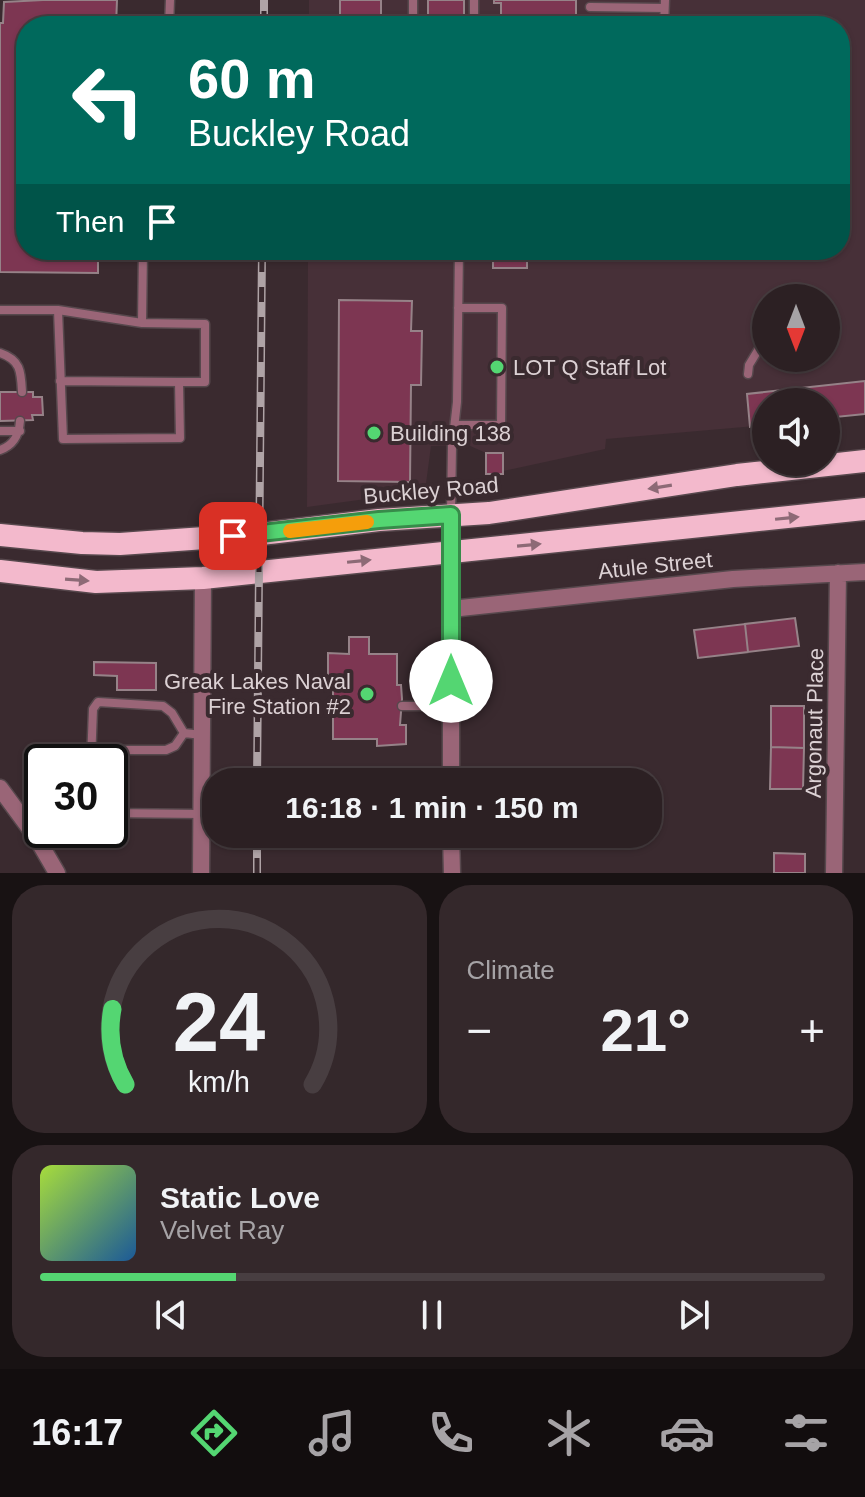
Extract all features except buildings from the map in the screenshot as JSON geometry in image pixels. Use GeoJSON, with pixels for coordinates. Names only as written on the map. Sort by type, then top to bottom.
{"type":"FeatureCollection","features":[{"type":"Feature","properties":{"kind":"highway","name":"Buckley Road"},"geometry":{"type":"LineString","coordinates":[[0,535],[120,544],[261,534],[379,520],[489,513],[737,475],[865,461]]}},
{"type":"Feature","properties":{"kind":"highway"},"geometry":{"type":"LineString","coordinates":[[0,571],[96,582],[203,578],[865,509]]}},
{"type":"Feature","properties":{"kind":"street"},"geometry":{"type":"LineString","coordinates":[[451,515],[451,768]]}},
{"type":"Feature","properties":{"kind":"street","name":"Atule Street"},"geometry":{"type":"LineString","coordinates":[[451,609],[733,579],[865,572]]}},
{"type":"Feature","properties":{"kind":"street","name":"Argonaut Place"},"geometry":{"type":"LineString","coordinates":[[834,873],[838,573]]}},
{"type":"Feature","properties":{"kind":"street"},"geometry":{"type":"LineString","coordinates":[[202,768],[203,578]]}},
{"type":"Feature","properties":{"kind":"street"},"geometry":{"type":"LineString","coordinates":[[0,788],[36,837],[55,873]]}},
{"type":"Feature","properties":{"kind":"street"},"geometry":{"type":"LineString","coordinates":[[201,873],[202,814]]}},
{"type":"Feature","properties":{"kind":"street"},"geometry":{"type":"LineString","coordinates":[[451,848],[452,873]]}},
{"type":"Feature","properties":{"kind":"lane"},"geometry":{"type":"LineString","coordinates":[[590,7],[664,4]]}},
{"type":"Feature","properties":{"kind":"lane"},"geometry":{"type":"LineString","coordinates":[[142,323],[143,260]]}},
{"type":"Feature","properties":{"kind":"lane"},"geometry":{"type":"LineString","coordinates":[[451,515],[459,260]]}},
{"type":"Feature","properties":{"kind":"lane"},"geometry":{"type":"LineString","coordinates":[[455,425],[501,425],[502,308],[458,308]]}},
{"type":"Feature","properties":{"kind":"lane"},"geometry":{"type":"LineString","coordinates":[[0,310],[58,310],[142,323],[205,324],[205,382],[60,381]]}},
{"type":"Feature","properties":{"kind":"lane"},"geometry":{"type":"LineString","coordinates":[[58,310],[63,439],[180,438],[179,382]]}},
{"type":"Feature","properties":{"kind":"lane"},"geometry":{"type":"LineString","coordinates":[[0,353],[11,357],[21,368],[22,392]]}},
{"type":"Feature","properties":{"kind":"lane"},"geometry":{"type":"LineString","coordinates":[[748,374],[752,360]]}},
{"type":"Feature","properties":{"kind":"lane"},"geometry":{"type":"LineString","coordinates":[[0,450],[15,440],[20,431],[20,421]]}},
{"type":"Feature","properties":{"kind":"lane"},"geometry":{"type":"LineString","coordinates":[[0,431],[20,431]]}},
{"type":"Feature","properties":{"kind":"lane"},"geometry":{"type":"LineString","coordinates":[[91,744],[93,709],[98,702],[163,706],[172,713],[184,733]]}},
{"type":"Feature","properties":{"kind":"lane"},"geometry":{"type":"LineString","coordinates":[[402,706],[451,706]]}},
{"type":"Feature","properties":{"kind":"lane"},"geometry":{"type":"LineString","coordinates":[[184,733],[202,735]]}},
{"type":"Feature","properties":{"kind":"lane"},"geometry":{"type":"LineString","coordinates":[[128,750],[166,750],[175,746],[184,733]]}},
{"type":"Feature","properties":{"kind":"lane"},"geometry":{"type":"LineString","coordinates":[[128,813],[202,814]]}},
{"type":"Feature","properties":{"kind":"shaded area"},"geometry":{"type":"Polygon","coordinates":[[[309,0],[865,0],[865,414],[840,417],[840,388],[752,388],[752,426],[606,439],[605,449],[503,471],[503,474],[486,474],[486,453],[468,445],[431,446],[425,491],[307,507],[308,260],[850,260],[850,16],[309,16],[309,0]]]}},
{"type":"Feature","properties":{"kind":"railway"},"geometry":{"type":"LineString","coordinates":[[264,0],[264,16]]}},
{"type":"Feature","properties":{"kind":"railway"},"geometry":{"type":"LineString","coordinates":[[257,768],[262,260]]}},
{"type":"Feature","properties":{"kind":"railway"},"geometry":{"type":"LineString","coordinates":[[257,848],[257,873]]}},
{"type":"Feature","properties":{"kind":"slow traffic"},"geometry":{"type":"LineString","coordinates":[[290,531],[367,522]]}},
{"type":"Feature","properties":{"kind":"place","name":"LOT Q Staff Lot"},"geometry":{"type":"Point","coordinates":[497,367]}},
{"type":"Feature","properties":{"kind":"place","name":"Building 138"},"geometry":{"type":"Point","coordinates":[374,433]}},
{"type":"Feature","properties":{"kind":"place","name":"Greak Lakes Naval Fire Station #2"},"geometry":{"type":"Point","coordinates":[367,694]}},
{"type":"Feature","properties":{"kind":"route"},"geometry":{"type":"LineString","coordinates":[[233,536],[451,515],[451,681]]}}]}
